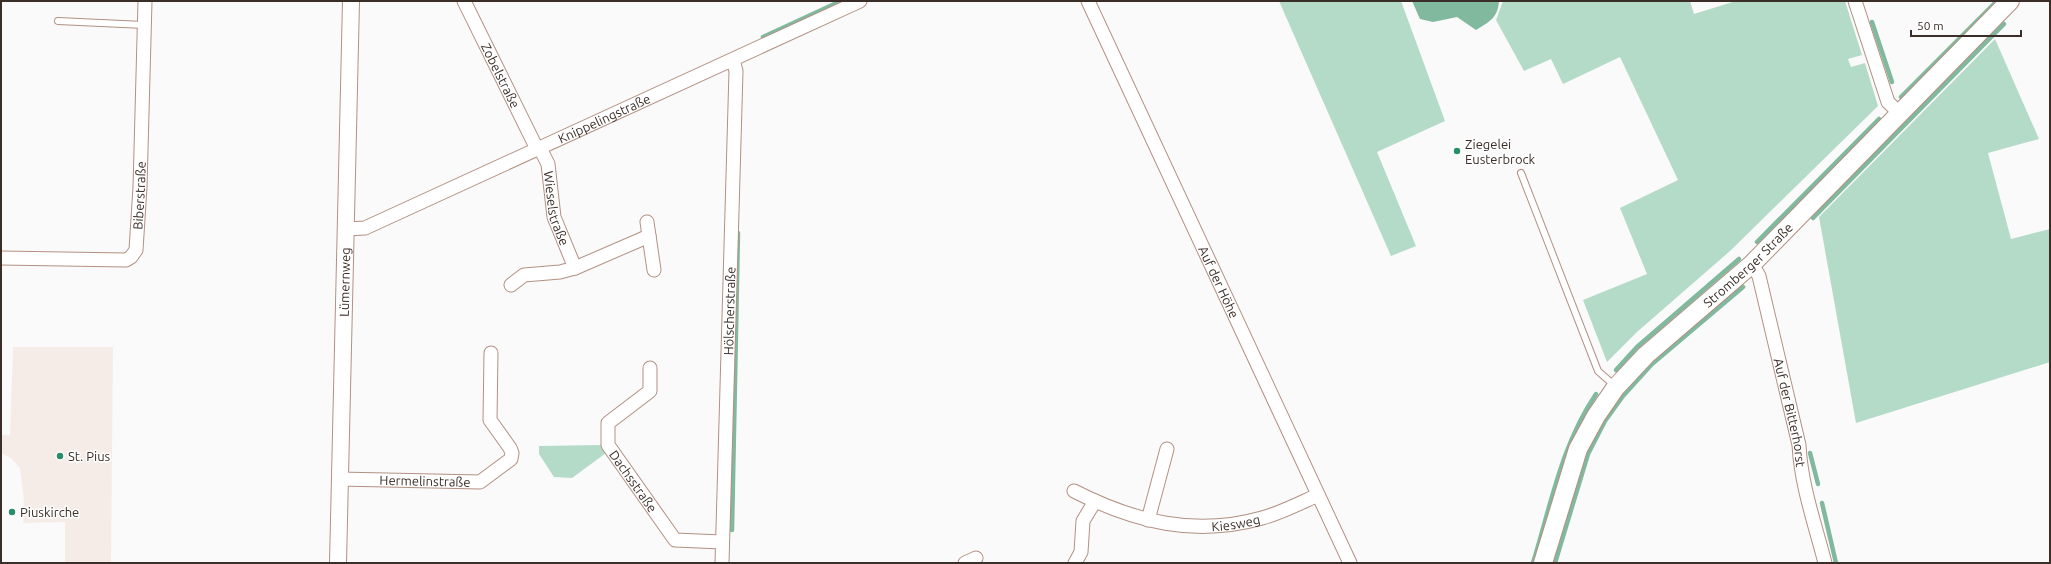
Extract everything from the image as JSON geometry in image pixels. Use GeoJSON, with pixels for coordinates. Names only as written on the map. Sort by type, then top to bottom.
{"type":"FeatureCollection","features":[{"type":"Feature","properties":{"kind":"main road","name":"Stromberger Straße"},"geometry":{"type":"LineString","coordinates":[[1543,563],[1578,449],[1596,416],[1616,387],[1646,355],[1752,264],[2010,1]]}},
{"type":"Feature","properties":{"kind":"street","name":"Biberstraße"},"geometry":{"type":"LineString","coordinates":[[1,258],[126,260],[131,257],[136,250],[140,187],[145,1]]}},
{"type":"Feature","properties":{"kind":"street","name":"Lümernweg"},"geometry":{"type":"LineString","coordinates":[[338,563],[351,1]]}},
{"type":"Feature","properties":{"kind":"street","name":"Zobelstraße"},"geometry":{"type":"LineString","coordinates":[[464,1],[539,149]]}},
{"type":"Feature","properties":{"kind":"street","name":"Knippelingstraße"},"geometry":{"type":"LineString","coordinates":[[346,229],[365,228],[860,1]]}},
{"type":"Feature","properties":{"kind":"street","name":"Auf der Höhe"},"geometry":{"type":"LineString","coordinates":[[1088,1],[1350,563]]}},
{"type":"Feature","properties":{"kind":"street"},"geometry":{"type":"LineString","coordinates":[[1855,1],[1888,102],[1900,114]]}},
{"type":"Feature","properties":{"kind":"street","name":"Hölscherstraße"},"geometry":{"type":"LineString","coordinates":[[722,563],[736,71],[733,60]]}},
{"type":"Feature","properties":{"kind":"street","name":"Wieselstraße"},"geometry":{"type":"LineString","coordinates":[[539,149],[548,164],[554,217],[575,268]]}},
{"type":"Feature","properties":{"kind":"street"},"geometry":{"type":"LineString","coordinates":[[647,222],[654,270]]}},
{"type":"Feature","properties":{"kind":"street"},"geometry":{"type":"LineString","coordinates":[[511,284],[524,275],[560,272],[575,268],[649,236]]}},
{"type":"Feature","properties":{"kind":"street","name":"Auf der Bitterhorst"},"geometry":{"type":"LineString","coordinates":[[1752,264],[1759,276],[1799,445],[1800,464],[1825,563]]}},
{"type":"Feature","properties":{"kind":"street","name":"Hermelinstraße"},"geometry":{"type":"LineString","coordinates":[[339,479],[480,482],[511,459],[512,453],[510,448],[490,420],[492,353]]}},
{"type":"Feature","properties":{"kind":"street","name":"Dachsstraße"},"geometry":{"type":"LineString","coordinates":[[650,368],[650,391],[608,423],[608,445],[675,540],[722,542]]}},
{"type":"Feature","properties":{"kind":"street"},"geometry":{"type":"LineString","coordinates":[[1148,520],[1167,449]]}},
{"type":"Feature","properties":{"kind":"street","name":"Kiesweg"},"geometry":{"type":"LineString","coordinates":[[1074,491],[1095,502],[1161,524],[1198,527],[1233,525],[1263,518],[1318,495]]}},
{"type":"Feature","properties":{"kind":"street"},"geometry":{"type":"LineString","coordinates":[[1076,563],[1081,552],[1083,521],[1095,502]]}},
{"type":"Feature","properties":{"kind":"lane"},"geometry":{"type":"LineString","coordinates":[[58,21],[144,25]]}},
{"type":"Feature","properties":{"kind":"lane"},"geometry":{"type":"LineString","coordinates":[[1521,173],[1598,370],[1616,387]]}},
{"type":"Feature","properties":{"kind":"shaded area"},"geometry":{"type":"Polygon","coordinates":[[[1279,1],[1401,1],[1445,121],[1377,152],[1416,246],[1391,256],[1279,1]]]}},
{"type":"Feature","properties":{"kind":"shaded area"},"geometry":{"type":"Polygon","coordinates":[[[1412,1],[1499,1],[1495,16],[1489,22],[1476,30],[1457,17],[1433,22],[1420,19],[1412,1]]]}},
{"type":"Feature","properties":{"kind":"shaded area"},"geometry":{"type":"Polygon","coordinates":[[[1503,1],[1690,1],[1694,14],[1736,1],[1845,1],[1862,55],[1848,59],[1851,67],[1865,63],[1878,106],[1730,251],[1637,332],[1607,362],[1583,300],[1647,274],[1620,208],[1678,180],[1620,57],[1563,84],[1551,59],[1524,71],[1496,20],[1503,1]]]}},
{"type":"Feature","properties":{"kind":"shaded area"},"geometry":{"type":"Polygon","coordinates":[[[1995,39],[2039,139],[1988,153],[2011,239],[2050,229],[2050,362],[1856,423],[1819,217],[1995,39]]]}},
{"type":"Feature","properties":{"kind":"shaded area","name":"St. Pius"},"geometry":{"type":"Polygon","coordinates":[[[13,347],[113,347],[111,563],[65,563],[65,522],[23,523],[24,501],[20,468],[11,458],[1,453],[1,435],[10,435],[13,347]]]}},
{"type":"Feature","properties":{"kind":"shaded area"},"geometry":{"type":"Polygon","coordinates":[[[601,445],[606,453],[572,478],[554,477],[539,454],[539,446],[601,445]]]}},
{"type":"Feature","properties":{"kind":"waterway"},"geometry":{"type":"LineString","coordinates":[[763,37],[841,1]]}},
{"type":"Feature","properties":{"kind":"waterway"},"geometry":{"type":"LineString","coordinates":[[1901,97],[1997,1]]}},
{"type":"Feature","properties":{"kind":"waterway"},"geometry":{"type":"LineString","coordinates":[[1872,22],[1892,82]]}},
{"type":"Feature","properties":{"kind":"waterway"},"geometry":{"type":"LineString","coordinates":[[1813,218],[2004,24]]}},
{"type":"Feature","properties":{"kind":"waterway"},"geometry":{"type":"LineString","coordinates":[[1757,242],[1879,119]]}},
{"type":"Feature","properties":{"kind":"waterway"},"geometry":{"type":"LineString","coordinates":[[732,530],[738,233]]}},
{"type":"Feature","properties":{"kind":"waterway"},"geometry":{"type":"LineString","coordinates":[[1616,370],[1637,347],[1739,259]]}},
{"type":"Feature","properties":{"kind":"waterway"},"geometry":{"type":"LineString","coordinates":[[1555,563],[1588,454],[1605,421],[1623,396],[1652,364],[1743,287]]}},
{"type":"Feature","properties":{"kind":"waterway"},"geometry":{"type":"LineString","coordinates":[[1533,563],[1565,455],[1584,414],[1596,394]]}},
{"type":"Feature","properties":{"kind":"waterway"},"geometry":{"type":"LineString","coordinates":[[1810,453],[1818,484]]}},
{"type":"Feature","properties":{"kind":"waterway"},"geometry":{"type":"LineString","coordinates":[[1822,503],[1836,563]]}},
{"type":"Feature","properties":{"kind":"place","name":"Ziegelei Eusterbrock"},"geometry":{"type":"Point","coordinates":[1457,151]}},
{"type":"Feature","properties":{"kind":"place","name":"St. Pius"},"geometry":{"type":"Point","coordinates":[60,456]}},
{"type":"Feature","properties":{"kind":"place","name":"Piuskirche"},"geometry":{"type":"Point","coordinates":[12,512]}}]}
